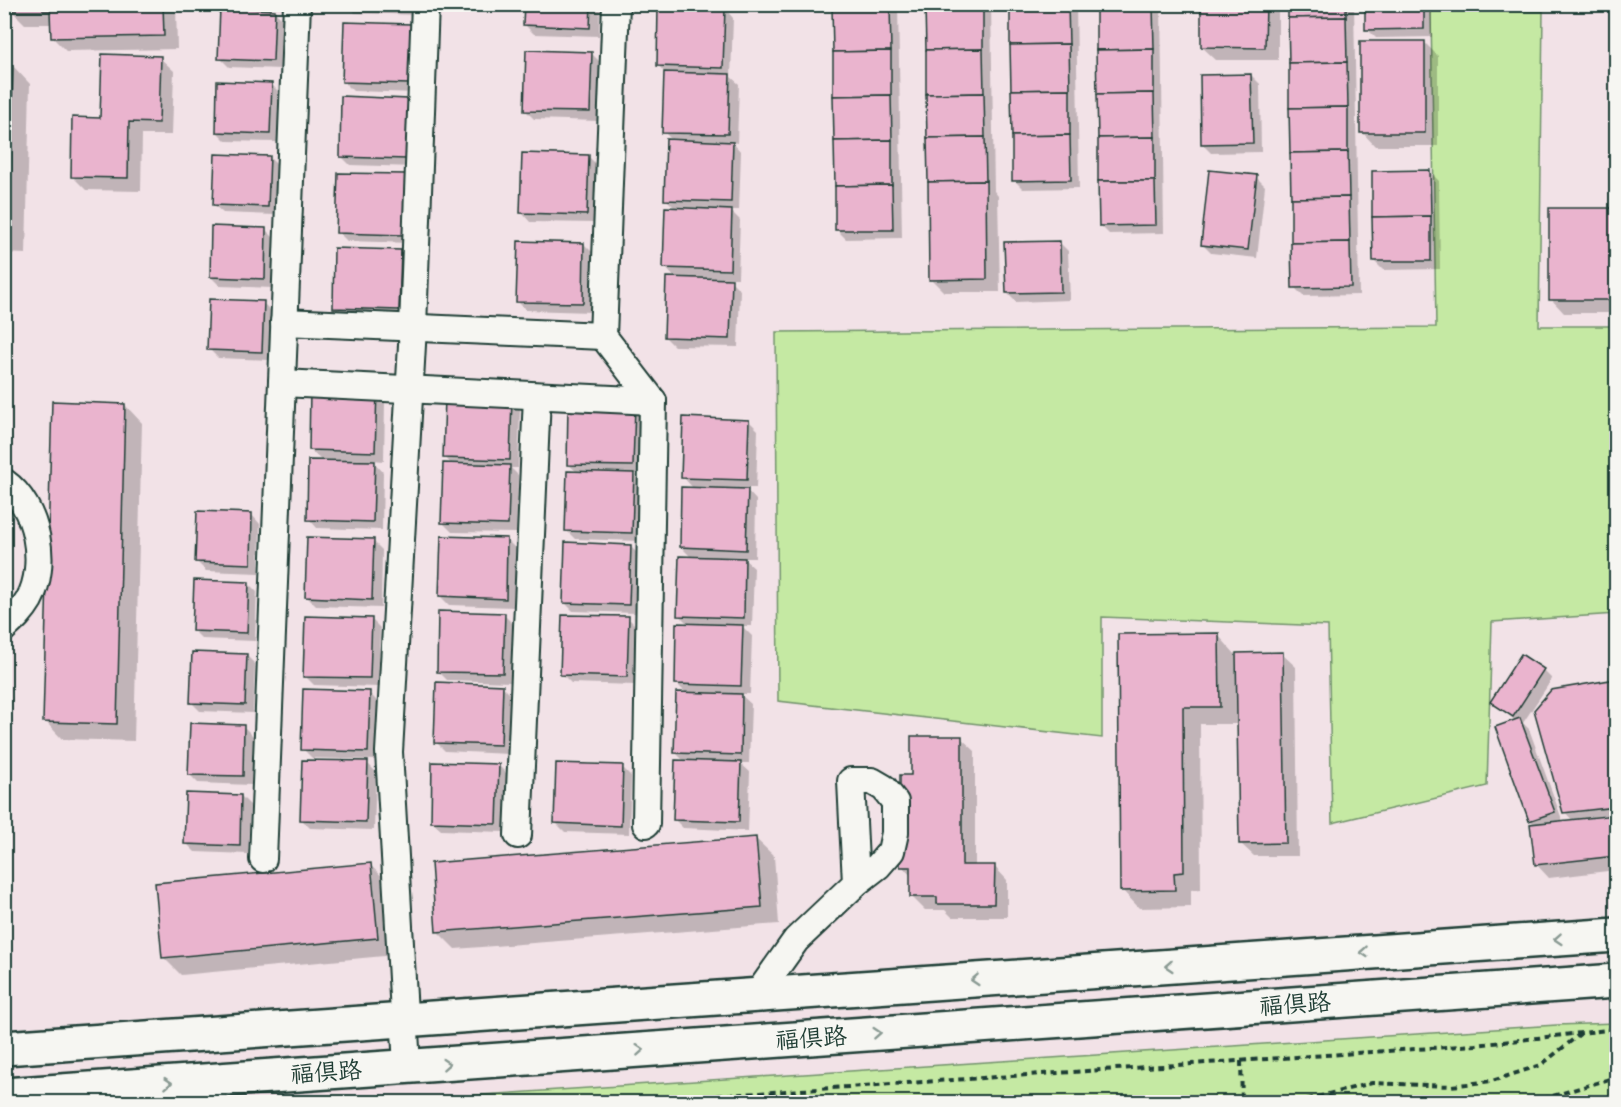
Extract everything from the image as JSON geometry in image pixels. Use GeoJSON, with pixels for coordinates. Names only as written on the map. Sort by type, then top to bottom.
{"type":"FeatureCollection","features":[{"type":"Feature","properties":{"kind":"main road","name":"福俱路"},"geometry":{"type":"LineString","coordinates":[[4,1047],[1617,935]]}},
{"type":"Feature","properties":{"kind":"main road","name":"福俱路"},"geometry":{"type":"LineString","coordinates":[[4,1095],[1617,981]]}},
{"type":"Feature","properties":{"kind":"street"},"geometry":{"type":"LineString","coordinates":[[262,859],[297,4]]}},
{"type":"Feature","properties":{"kind":"street"},"geometry":{"type":"LineString","coordinates":[[407,1066],[389,752],[413,327],[425,4]]}},
{"type":"Feature","properties":{"kind":"street"},"geometry":{"type":"LineString","coordinates":[[616,4],[603,336],[653,401],[646,824]]}},
{"type":"Feature","properties":{"kind":"street"},"geometry":{"type":"LineString","coordinates":[[284,322],[603,336]]}},
{"type":"Feature","properties":{"kind":"street"},"geometry":{"type":"LineString","coordinates":[[282,383],[653,401]]}},
{"type":"Feature","properties":{"kind":"street"},"geometry":{"type":"LineString","coordinates":[[518,835],[537,396]]}},
{"type":"Feature","properties":{"kind":"street"},"geometry":{"type":"LineString","coordinates":[[4,482],[15,489],[34,524],[37,569],[30,598],[20,615],[4,628]]}},
{"type":"Feature","properties":{"kind":"street"},"geometry":{"type":"LineString","coordinates":[[757,995],[796,940],[856,883]]}},
{"type":"Feature","properties":{"kind":"path"},"geometry":{"type":"LineString","coordinates":[[623,1102],[1476,1045],[1617,1029]]}},
{"type":"Feature","properties":{"kind":"path"},"geometry":{"type":"LineString","coordinates":[[1297,1102],[1372,1083],[1451,1086],[1492,1081],[1541,1065],[1581,1033]]}},
{"type":"Feature","properties":{"kind":"path"},"geometry":{"type":"LineString","coordinates":[[1241,1061],[1242,1102]]}},
{"type":"Feature","properties":{"kind":"path"},"geometry":{"type":"LineString","coordinates":[[1533,1102],[1617,1077]]}},
{"type":"Feature","properties":{"kind":"green space"},"geometry":{"type":"Polygon","coordinates":[[[1431,11],[1543,11],[1539,326],[1616,326],[1616,614],[1492,622],[1487,786],[1332,823],[1328,626],[1102,617],[1102,738],[778,701],[776,332],[1436,327],[1431,11]]]}},
{"type":"Feature","properties":{"kind":"green space"},"geometry":{"type":"Polygon","coordinates":[[[1616,1023],[1616,1102],[373,1102],[1557,1025],[1616,1023]]]}},
{"type":"Feature","properties":{"kind":"building"},"geometry":{"type":"Polygon","coordinates":[[[10,4],[163,4],[164,36],[51,38],[50,11],[10,11],[10,4]]]}},
{"type":"Feature","properties":{"kind":"building"},"geometry":{"type":"Polygon","coordinates":[[[524,4],[591,4],[590,28],[523,25],[524,4]]]}},
{"type":"Feature","properties":{"kind":"building"},"geometry":{"type":"Polygon","coordinates":[[[832,4],[890,4],[890,6],[832,7],[832,4]]]}},
{"type":"Feature","properties":{"kind":"building"},"geometry":{"type":"Polygon","coordinates":[[[1010,4],[1068,4],[1069,44],[1010,45],[1010,4]]]}},
{"type":"Feature","properties":{"kind":"building"},"geometry":{"type":"Polygon","coordinates":[[[1201,4],[1266,4],[1265,48],[1201,47],[1201,4]]]}},
{"type":"Feature","properties":{"kind":"building"},"geometry":{"type":"Polygon","coordinates":[[[1288,4],[1346,4],[1346,17],[1288,18],[1288,4]]]}},
{"type":"Feature","properties":{"kind":"building"},"geometry":{"type":"Polygon","coordinates":[[[1365,4],[1424,4],[1424,29],[1365,30],[1365,4]]]}},
{"type":"Feature","properties":{"kind":"building"},"geometry":{"type":"Polygon","coordinates":[[[983,5],[983,49],[926,50],[925,6],[983,5]]]}},
{"type":"Feature","properties":{"kind":"building"},"geometry":{"type":"Polygon","coordinates":[[[1153,5],[1154,49],[1096,50],[1096,6],[1153,5]]]}},
{"type":"Feature","properties":{"kind":"building"},"geometry":{"type":"Polygon","coordinates":[[[658,6],[725,8],[723,68],[657,66],[658,6]]]}},
{"type":"Feature","properties":{"kind":"building"},"geometry":{"type":"Polygon","coordinates":[[[890,6],[891,51],[833,52],[832,7],[890,6]]]}},
{"type":"Feature","properties":{"kind":"building"},"geometry":{"type":"Polygon","coordinates":[[[220,8],[275,10],[273,61],[218,59],[220,8]]]}},
{"type":"Feature","properties":{"kind":"building"},"geometry":{"type":"Polygon","coordinates":[[[1346,17],[1347,62],[1289,63],[1288,18],[1346,17]]]}},
{"type":"Feature","properties":{"kind":"building"},"geometry":{"type":"Polygon","coordinates":[[[344,22],[411,24],[409,84],[342,82],[344,22]]]}},
{"type":"Feature","properties":{"kind":"building"},"geometry":{"type":"Polygon","coordinates":[[[1360,41],[1425,41],[1425,133],[1360,133],[1360,41]]]}},
{"type":"Feature","properties":{"kind":"building"},"geometry":{"type":"Polygon","coordinates":[[[1069,44],[1070,89],[1011,90],[1010,45],[1069,44]]]}},
{"type":"Feature","properties":{"kind":"building"},"geometry":{"type":"Polygon","coordinates":[[[983,49],[984,93],[926,94],[926,50],[983,49]]]}},
{"type":"Feature","properties":{"kind":"building"},"geometry":{"type":"Polygon","coordinates":[[[1154,49],[1154,93],[1097,94],[1096,50],[1154,49]]]}},
{"type":"Feature","properties":{"kind":"building"},"geometry":{"type":"Polygon","coordinates":[[[526,50],[592,52],[590,112],[524,111],[526,50]]]}},
{"type":"Feature","properties":{"kind":"building"},"geometry":{"type":"Polygon","coordinates":[[[891,51],[891,95],[833,96],[833,52],[891,51]]]}},
{"type":"Feature","properties":{"kind":"building"},"geometry":{"type":"Polygon","coordinates":[[[102,54],[161,56],[159,123],[129,122],[128,178],[71,177],[72,117],[100,118],[102,54]]]}},
{"type":"Feature","properties":{"kind":"building"},"geometry":{"type":"Polygon","coordinates":[[[1347,62],[1348,107],[1289,108],[1289,63],[1347,62]]]}},
{"type":"Feature","properties":{"kind":"building"},"geometry":{"type":"Polygon","coordinates":[[[4,64],[13,65],[9,237],[4,237],[4,64]]]}},
{"type":"Feature","properties":{"kind":"building"},"geometry":{"type":"Polygon","coordinates":[[[664,72],[730,74],[728,134],[662,133],[664,72]]]}},
{"type":"Feature","properties":{"kind":"building"},"geometry":{"type":"Polygon","coordinates":[[[1251,74],[1253,143],[1201,144],[1200,75],[1251,74]]]}},
{"type":"Feature","properties":{"kind":"building"},"geometry":{"type":"Polygon","coordinates":[[[217,81],[272,83],[270,134],[216,132],[217,81]]]}},
{"type":"Feature","properties":{"kind":"building"},"geometry":{"type":"Polygon","coordinates":[[[1070,89],[1070,135],[1012,136],[1011,90],[1070,89]]]}},
{"type":"Feature","properties":{"kind":"building"},"geometry":{"type":"Polygon","coordinates":[[[984,93],[985,137],[927,138],[926,94],[984,93]]]}},
{"type":"Feature","properties":{"kind":"building"},"geometry":{"type":"Polygon","coordinates":[[[1154,93],[1155,137],[1098,138],[1097,94],[1154,93]]]}},
{"type":"Feature","properties":{"kind":"building"},"geometry":{"type":"Polygon","coordinates":[[[891,95],[892,140],[834,141],[833,96],[891,95]]]}},
{"type":"Feature","properties":{"kind":"building"},"geometry":{"type":"Polygon","coordinates":[[[341,96],[408,99],[406,159],[340,157],[341,96]]]}},
{"type":"Feature","properties":{"kind":"building"},"geometry":{"type":"Polygon","coordinates":[[[1348,107],[1348,152],[1290,153],[1289,108],[1348,107]]]}},
{"type":"Feature","properties":{"kind":"building"},"geometry":{"type":"Polygon","coordinates":[[[1070,135],[1071,180],[1012,181],[1012,136],[1070,135]]]}},
{"type":"Feature","properties":{"kind":"building"},"geometry":{"type":"Polygon","coordinates":[[[985,137],[986,181],[928,182],[927,138],[985,137]]]}},
{"type":"Feature","properties":{"kind":"building"},"geometry":{"type":"Polygon","coordinates":[[[1155,137],[1155,181],[1098,181],[1098,138],[1155,137]]]}},
{"type":"Feature","properties":{"kind":"building"},"geometry":{"type":"Polygon","coordinates":[[[666,139],[733,142],[731,202],[664,200],[666,139]]]}},
{"type":"Feature","properties":{"kind":"building"},"geometry":{"type":"Polygon","coordinates":[[[892,140],[892,185],[835,186],[834,141],[892,140]]]}},
{"type":"Feature","properties":{"kind":"building"},"geometry":{"type":"Polygon","coordinates":[[[1348,152],[1349,197],[1291,198],[1290,153],[1348,152]]]}},
{"type":"Feature","properties":{"kind":"building"},"geometry":{"type":"Polygon","coordinates":[[[522,153],[589,155],[587,215],[520,213],[522,153]]]}},
{"type":"Feature","properties":{"kind":"building"},"geometry":{"type":"Polygon","coordinates":[[[215,154],[270,156],[268,207],[213,205],[215,154]]]}},
{"type":"Feature","properties":{"kind":"building"},"geometry":{"type":"Polygon","coordinates":[[[1209,170],[1257,175],[1248,250],[1201,245],[1209,170]]]}},
{"type":"Feature","properties":{"kind":"building"},"geometry":{"type":"Polygon","coordinates":[[[1430,170],[1431,216],[1372,217],[1372,171],[1430,170]]]}},
{"type":"Feature","properties":{"kind":"building"},"geometry":{"type":"Polygon","coordinates":[[[338,173],[405,174],[403,235],[336,233],[338,173]]]}},
{"type":"Feature","properties":{"kind":"building"},"geometry":{"type":"Polygon","coordinates":[[[986,181],[987,279],[929,280],[928,182],[986,181]]]}},
{"type":"Feature","properties":{"kind":"building"},"geometry":{"type":"Polygon","coordinates":[[[1098,181],[1155,181],[1156,225],[1099,226],[1098,181]]]}},
{"type":"Feature","properties":{"kind":"building"},"geometry":{"type":"Polygon","coordinates":[[[892,185],[893,230],[835,230],[835,186],[892,185]]]}},
{"type":"Feature","properties":{"kind":"building"},"geometry":{"type":"Polygon","coordinates":[[[1349,197],[1350,242],[1291,243],[1291,198],[1349,197]]]}},
{"type":"Feature","properties":{"kind":"building"},"geometry":{"type":"Polygon","coordinates":[[[665,207],[732,210],[730,270],[663,268],[665,207]]]}},
{"type":"Feature","properties":{"kind":"building"},"geometry":{"type":"Polygon","coordinates":[[[1549,208],[1615,208],[1614,300],[1549,300],[1549,208]]]}},
{"type":"Feature","properties":{"kind":"building"},"geometry":{"type":"Polygon","coordinates":[[[1431,216],[1431,261],[1373,261],[1372,217],[1431,216]]]}},
{"type":"Feature","properties":{"kind":"building"},"geometry":{"type":"Polygon","coordinates":[[[211,226],[266,228],[265,279],[210,277],[211,226]]]}},
{"type":"Feature","properties":{"kind":"building"},"geometry":{"type":"Polygon","coordinates":[[[518,241],[584,243],[583,303],[516,302],[518,241]]]}},
{"type":"Feature","properties":{"kind":"building"},"geometry":{"type":"Polygon","coordinates":[[[1060,241],[1061,292],[1006,293],[1004,242],[1060,241]]]}},
{"type":"Feature","properties":{"kind":"building"},"geometry":{"type":"Polygon","coordinates":[[[1350,242],[1351,287],[1292,288],[1291,243],[1350,242]]]}},
{"type":"Feature","properties":{"kind":"building"},"geometry":{"type":"Polygon","coordinates":[[[334,248],[401,250],[399,310],[333,308],[334,248]]]}},
{"type":"Feature","properties":{"kind":"building"},"geometry":{"type":"Polygon","coordinates":[[[666,277],[732,279],[730,339],[664,337],[666,277]]]}},
{"type":"Feature","properties":{"kind":"building"},"geometry":{"type":"Polygon","coordinates":[[[209,299],[264,301],[262,352],[207,350],[209,299]]]}},
{"type":"Feature","properties":{"kind":"building"},"geometry":{"type":"Polygon","coordinates":[[[310,390],[377,392],[375,452],[309,450],[310,390]]]}},
{"type":"Feature","properties":{"kind":"building"},"geometry":{"type":"Polygon","coordinates":[[[445,398],[512,399],[510,460],[443,458],[445,398]]]}},
{"type":"Feature","properties":{"kind":"building"},"geometry":{"type":"Polygon","coordinates":[[[52,401],[125,404],[117,724],[43,722],[52,401]]]}},
{"type":"Feature","properties":{"kind":"building"},"geometry":{"type":"Polygon","coordinates":[[[568,404],[635,406],[633,466],[567,465],[568,404]]]}},
{"type":"Feature","properties":{"kind":"building"},"geometry":{"type":"Polygon","coordinates":[[[683,417],[749,420],[747,480],[681,478],[683,417]]]}},
{"type":"Feature","properties":{"kind":"building"},"geometry":{"type":"Polygon","coordinates":[[[308,460],[375,461],[373,522],[307,520],[308,460]]]}},
{"type":"Feature","properties":{"kind":"building"},"geometry":{"type":"Polygon","coordinates":[[[443,463],[510,465],[508,525],[441,523],[443,463]]]}},
{"type":"Feature","properties":{"kind":"building"},"geometry":{"type":"Polygon","coordinates":[[[567,471],[634,473],[632,533],[565,531],[567,471]]]}},
{"type":"Feature","properties":{"kind":"building"},"geometry":{"type":"Polygon","coordinates":[[[681,487],[748,489],[746,550],[680,547],[681,487]]]}},
{"type":"Feature","properties":{"kind":"building"},"geometry":{"type":"Polygon","coordinates":[[[197,511],[252,513],[251,564],[195,562],[197,511]]]}},
{"type":"Feature","properties":{"kind":"building"},"geometry":{"type":"Polygon","coordinates":[[[441,536],[507,538],[506,599],[439,596],[441,536]]]}},
{"type":"Feature","properties":{"kind":"building"},"geometry":{"type":"Polygon","coordinates":[[[307,537],[374,539],[372,600],[305,597],[307,537]]]}},
{"type":"Feature","properties":{"kind":"building"},"geometry":{"type":"Polygon","coordinates":[[[565,542],[631,545],[629,605],[563,603],[565,542]]]}},
{"type":"Feature","properties":{"kind":"building"},"geometry":{"type":"Polygon","coordinates":[[[679,556],[745,558],[744,618],[677,616],[679,556]]]}},
{"type":"Feature","properties":{"kind":"building"},"geometry":{"type":"Polygon","coordinates":[[[194,580],[249,582],[247,633],[192,631],[194,580]]]}},
{"type":"Feature","properties":{"kind":"building"},"geometry":{"type":"Polygon","coordinates":[[[438,611],[505,613],[503,673],[437,672],[438,611]]]}},
{"type":"Feature","properties":{"kind":"building"},"geometry":{"type":"Polygon","coordinates":[[[562,615],[629,616],[627,677],[560,675],[562,615]]]}},
{"type":"Feature","properties":{"kind":"building"},"geometry":{"type":"Polygon","coordinates":[[[305,616],[372,618],[370,678],[303,677],[305,616]]]}},
{"type":"Feature","properties":{"kind":"building"},"geometry":{"type":"Polygon","coordinates":[[[676,623],[743,625],[741,686],[675,684],[676,623]]]}},
{"type":"Feature","properties":{"kind":"building"},"geometry":{"type":"Polygon","coordinates":[[[1219,633],[1220,707],[1183,707],[1184,872],[1174,873],[1175,890],[1120,891],[1118,634],[1219,633]]]}},
{"type":"Feature","properties":{"kind":"building"},"geometry":{"type":"Polygon","coordinates":[[[192,652],[247,654],[245,705],[190,703],[192,652]]]}},
{"type":"Feature","properties":{"kind":"building"},"geometry":{"type":"Polygon","coordinates":[[[1283,652],[1286,843],[1239,844],[1236,653],[1283,652]]]}},
{"type":"Feature","properties":{"kind":"building"},"geometry":{"type":"Polygon","coordinates":[[[1521,654],[1544,669],[1513,717],[1490,702],[1521,654]]]}},
{"type":"Feature","properties":{"kind":"building"},"geometry":{"type":"Polygon","coordinates":[[[1616,679],[1616,807],[1563,813],[1534,710],[1551,690],[1616,679]]]}},
{"type":"Feature","properties":{"kind":"building"},"geometry":{"type":"Polygon","coordinates":[[[436,682],[503,685],[501,745],[434,743],[436,682]]]}},
{"type":"Feature","properties":{"kind":"building"},"geometry":{"type":"Polygon","coordinates":[[[303,689],[370,691],[368,752],[301,750],[303,689]]]}},
{"type":"Feature","properties":{"kind":"building"},"geometry":{"type":"Polygon","coordinates":[[[676,692],[742,694],[741,755],[674,753],[676,692]]]}},
{"type":"Feature","properties":{"kind":"building"},"geometry":{"type":"Polygon","coordinates":[[[1520,718],[1555,812],[1529,821],[1495,727],[1520,718]]]}},
{"type":"Feature","properties":{"kind":"building"},"geometry":{"type":"Polygon","coordinates":[[[190,723],[244,725],[243,776],[188,775],[190,723]]]}},
{"type":"Feature","properties":{"kind":"building"},"geometry":{"type":"Polygon","coordinates":[[[911,736],[962,736],[962,865],[995,865],[994,904],[937,904],[937,897],[910,897],[910,867],[900,867],[900,775],[911,775],[911,736]]]}},
{"type":"Feature","properties":{"kind":"building"},"geometry":{"type":"Polygon","coordinates":[[[302,760],[368,761],[366,822],[300,820],[302,760]]]}},
{"type":"Feature","properties":{"kind":"building"},"geometry":{"type":"Polygon","coordinates":[[[675,760],[741,762],[739,822],[673,820],[675,760]]]}},
{"type":"Feature","properties":{"kind":"building"},"geometry":{"type":"Polygon","coordinates":[[[432,762],[499,764],[497,824],[431,822],[432,762]]]}},
{"type":"Feature","properties":{"kind":"building"},"geometry":{"type":"Polygon","coordinates":[[[556,763],[623,765],[621,826],[554,823],[556,763]]]}},
{"type":"Feature","properties":{"kind":"building"},"geometry":{"type":"Polygon","coordinates":[[[186,793],[241,795],[240,846],[184,844],[186,793]]]}},
{"type":"Feature","properties":{"kind":"building"},"geometry":{"type":"Polygon","coordinates":[[[1616,815],[1616,856],[1535,865],[1530,824],[1616,815]]]}},
{"type":"Feature","properties":{"kind":"building"},"geometry":{"type":"Polygon","coordinates":[[[756,837],[762,907],[436,932],[431,863],[756,837]]]}},
{"type":"Feature","properties":{"kind":"building"},"geometry":{"type":"Polygon","coordinates":[[[371,863],[378,938],[162,958],[155,883],[371,863]]]}}]}
